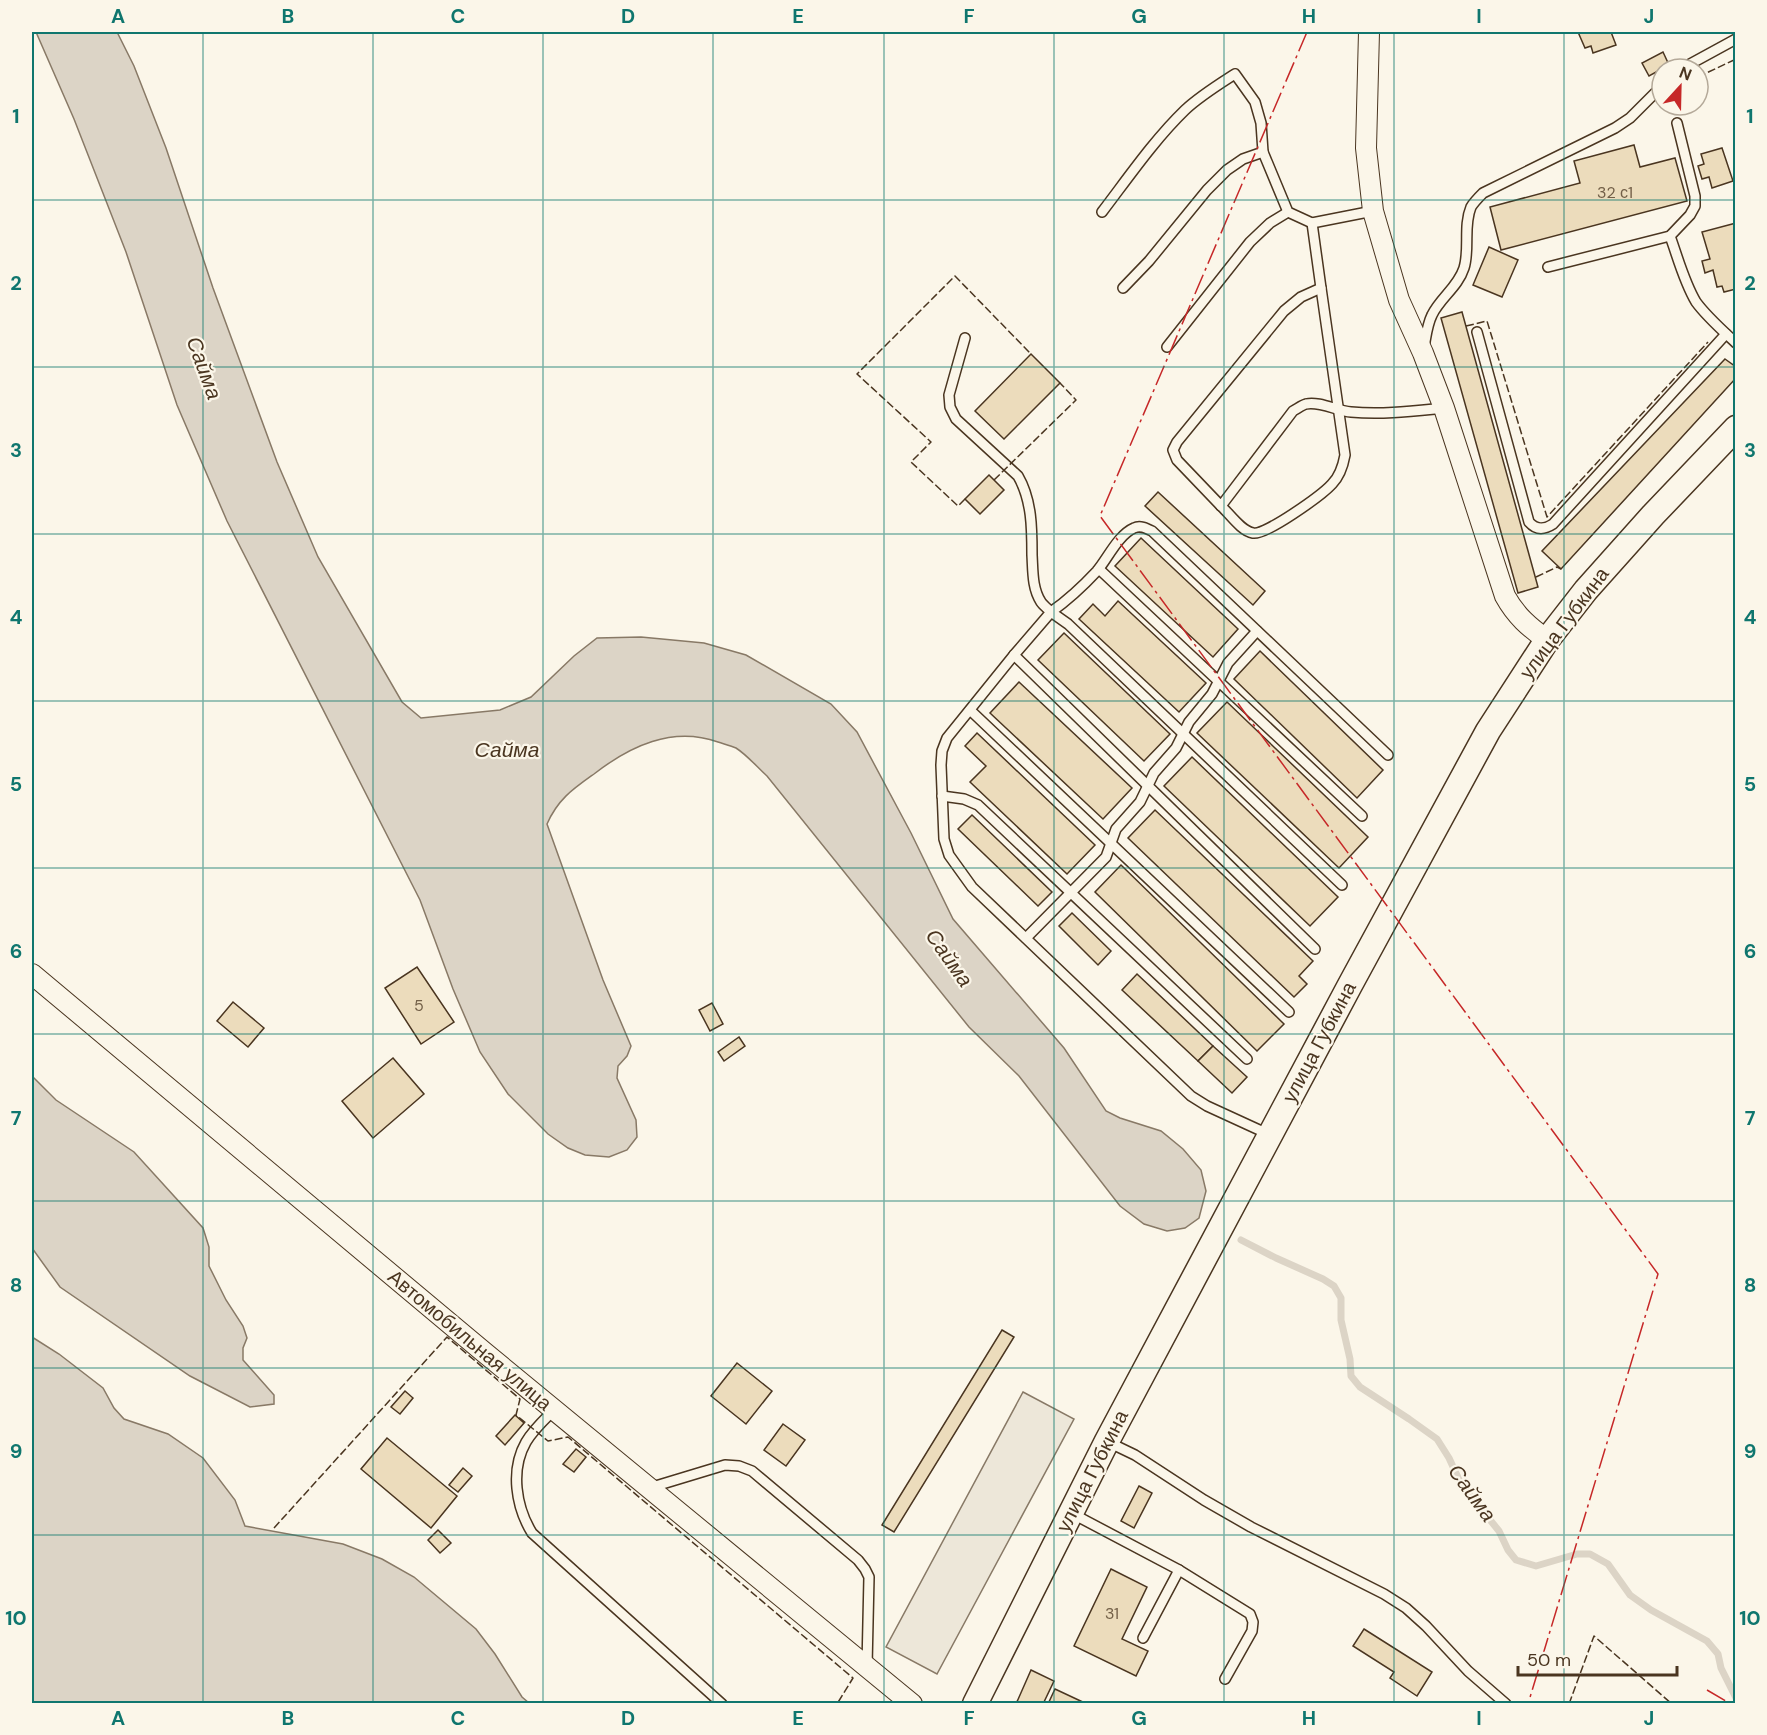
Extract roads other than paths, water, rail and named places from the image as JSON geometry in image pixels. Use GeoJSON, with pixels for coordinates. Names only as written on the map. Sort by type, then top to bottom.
{"type":"FeatureCollection","features":[{"type":"Feature","properties":{"kind":"street"},"geometry":{"type":"LineString","coordinates":[[1369,32],[1366,147],[1373,211],[1399,300],[1423,352],[1444,408],[1505,596],[1513,611],[1547,639]]}},
{"type":"Feature","properties":{"kind":"street","name":"улица Губкина"},"geometry":{"type":"LineString","coordinates":[[975,1704],[1107,1442],[1269,1135],[1488,731],[1547,639],[1586,590],[1736,428]]}},
{"type":"Feature","properties":{"kind":"street","name":"Автомобильная улица"},"geometry":{"type":"LineString","coordinates":[[32,974],[554,1410],[912,1704]]}},
{"type":"Feature","properties":{"kind":"lane"},"geometry":{"type":"LineString","coordinates":[[1704,57],[1736,39]]}},
{"type":"Feature","properties":{"kind":"lane"},"geometry":{"type":"LineString","coordinates":[[1102,212],[1155,143],[1185,110],[1211,89],[1235,74],[1255,102],[1261,123],[1263,152],[1288,212],[1311,223],[1373,211]]}},
{"type":"Feature","properties":{"kind":"lane"},"geometry":{"type":"LineString","coordinates":[[1423,352],[1432,314],[1450,292],[1464,268],[1468,219],[1475,201],[1484,193],[1615,128],[1630,118],[1650,98]]}},
{"type":"Feature","properties":{"kind":"lane"},"geometry":{"type":"LineString","coordinates":[[1548,267],[1670,236],[1690,215],[1695,206],[1695,196],[1677,123]]}},
{"type":"Feature","properties":{"kind":"lane"},"geometry":{"type":"LineString","coordinates":[[1123,288],[1227,170],[1243,159],[1263,152]]}},
{"type":"Feature","properties":{"kind":"lane"},"geometry":{"type":"LineString","coordinates":[[1167,347],[1250,242],[1270,223],[1288,212]]}},
{"type":"Feature","properties":{"kind":"lane"},"geometry":{"type":"LineString","coordinates":[[1311,223],[1321,288],[1345,455],[1339,475],[1322,493],[1272,528],[1253,534],[1245,530],[1221,506],[1178,460],[1173,450],[1177,442],[1284,311],[1300,297],[1321,288]]}},
{"type":"Feature","properties":{"kind":"lane"},"geometry":{"type":"LineString","coordinates":[[1670,236],[1689,288],[1697,302],[1736,343]]}},
{"type":"Feature","properties":{"kind":"lane"},"geometry":{"type":"LineString","coordinates":[[1477,332],[1529,522],[1543,529],[1553,524],[1726,334]]}},
{"type":"Feature","properties":{"kind":"lane"},"geometry":{"type":"LineString","coordinates":[[965,338],[949,396],[950,407],[956,419],[1018,476],[1023,485],[1029,500],[1032,574],[1035,590],[1041,602],[1068,624],[1342,885]]}},
{"type":"Feature","properties":{"kind":"lane"},"geometry":{"type":"LineString","coordinates":[[1221,506],[1293,411],[1305,404],[1354,412],[1444,408]]}},
{"type":"Feature","properties":{"kind":"lane"},"geometry":{"type":"LineString","coordinates":[[1269,1135],[1191,1096],[972,887],[949,855],[944,839],[942,750],[947,738],[1051,612],[1071,598],[1099,569],[1113,547],[1137,526],[1152,531],[1388,755]]}},
{"type":"Feature","properties":{"kind":"lane"},"geometry":{"type":"LineString","coordinates":[[1099,569],[1362,816]]}},
{"type":"Feature","properties":{"kind":"lane"},"geometry":{"type":"LineString","coordinates":[[1026,938],[1106,857],[1116,829],[1140,802],[1154,773],[1176,748],[1189,722],[1212,694],[1228,663],[1257,631]]}},
{"type":"Feature","properties":{"kind":"lane"},"geometry":{"type":"LineString","coordinates":[[1014,655],[1315,949]]}},
{"type":"Feature","properties":{"kind":"lane"},"geometry":{"type":"LineString","coordinates":[[970,710],[1289,1012]]}},
{"type":"Feature","properties":{"kind":"lane"},"geometry":{"type":"LineString","coordinates":[[942,796],[964,799],[978,805],[1247,1059]]}},
{"type":"Feature","properties":{"kind":"lane"},"geometry":{"type":"LineString","coordinates":[[554,1410],[526,1441],[516,1469],[519,1505],[524,1521],[532,1533],[722,1704]]}},
{"type":"Feature","properties":{"kind":"lane"},"geometry":{"type":"LineString","coordinates":[[1107,1442],[1135,1455],[1204,1500],[1251,1527],[1399,1604],[1426,1626],[1468,1671],[1506,1704]]}},
{"type":"Feature","properties":{"kind":"lane"},"geometry":{"type":"LineString","coordinates":[[649,1488],[725,1465],[739,1466],[752,1471],[858,1560],[865,1569],[869,1577],[867,1666]]}},
{"type":"Feature","properties":{"kind":"lane"},"geometry":{"type":"LineString","coordinates":[[1071,1513],[1179,1570],[1250,1614],[1253,1622],[1252,1631],[1226,1679]]}},
{"type":"Feature","properties":{"kind":"lane"},"geometry":{"type":"LineString","coordinates":[[1143,1638],[1179,1570]]}},
{"type":"Feature","properties":{"kind":"water"},"geometry":{"type":"Polygon","coordinates":[[[36,32],[117,32],[134,66],[166,148],[213,288],[277,462],[318,557],[402,702],[421,718],[500,710],[531,697],[574,656],[597,638],[641,637],[704,643],[746,655],[831,704],[857,732],[911,833],[953,919],[1064,1048],[1106,1111],[1161,1131],[1183,1149],[1201,1170],[1206,1191],[1199,1218],[1185,1228],[1167,1231],[1144,1224],[1120,1206],[1019,1076],[969,1027],[767,776],[736,748],[701,738],[684,736],[668,738],[637,747],[622,755],[567,795],[551,815],[547,824],[603,980],[631,1046],[627,1056],[618,1066],[617,1078],[636,1120],[637,1137],[627,1150],[609,1157],[585,1155],[568,1148],[548,1134],[508,1094],[480,1052],[453,989],[420,900],[227,521],[177,405],[126,252],[74,119],[36,32]]]}},
{"type":"Feature","properties":{"kind":"water"},"geometry":{"type":"Polygon","coordinates":[[[32,1076],[56,1100],[134,1152],[203,1228],[209,1247],[209,1266],[226,1300],[243,1326],[247,1338],[243,1348],[243,1360],[274,1395],[274,1404],[250,1407],[190,1376],[60,1287],[32,1248],[32,1076]]]}},
{"type":"Feature","properties":{"kind":"water"},"geometry":{"type":"Polygon","coordinates":[[[32,1337],[59,1354],[103,1388],[114,1408],[124,1419],[168,1434],[203,1458],[235,1500],[245,1526],[343,1544],[382,1559],[414,1577],[476,1629],[522,1697],[529,1703],[32,1703],[32,1337]]]}},
{"type":"Feature","properties":{"kind":"waterway","name":"Сайма"},"geometry":{"type":"LineString","coordinates":[[1241,1240],[1334,1286],[1341,1298],[1341,1320],[1350,1359],[1351,1376],[1360,1387],[1437,1439],[1461,1484],[1499,1531],[1508,1550],[1516,1560],[1536,1566],[1577,1554],[1590,1554],[1608,1564],[1630,1595],[1651,1610],[1707,1641],[1718,1654],[1721,1668],[1736,1698]]}}]}
